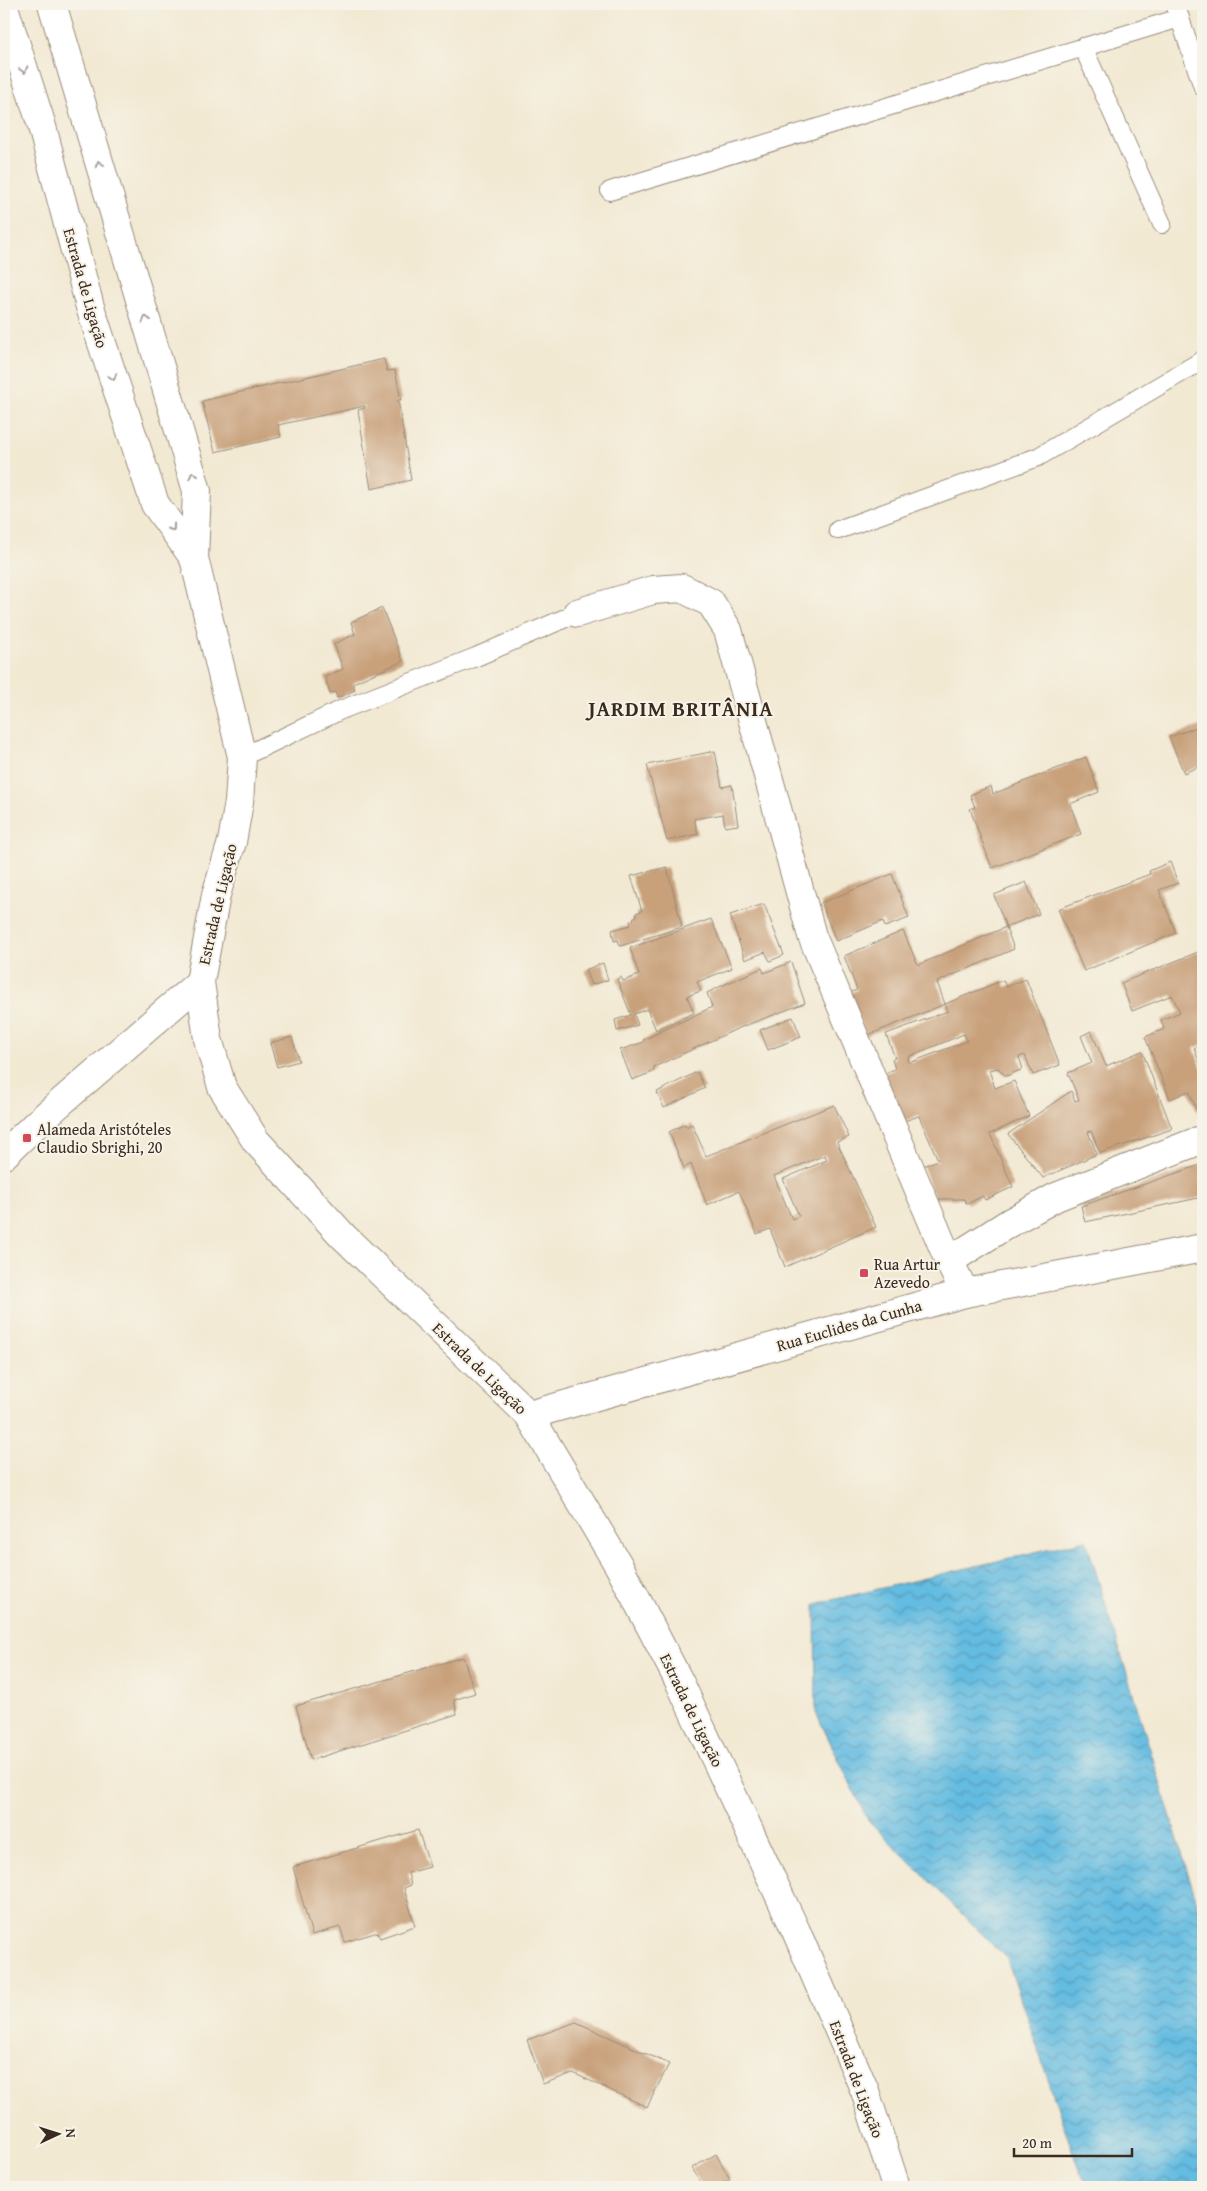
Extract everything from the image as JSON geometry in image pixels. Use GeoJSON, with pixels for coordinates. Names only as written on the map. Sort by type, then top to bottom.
{"type":"FeatureCollection","features":[{"type":"Feature","properties":{"kind":"main road","name":"Estrada de Ligação"},"geometry":{"type":"LineString","coordinates":[[52,4],[198,491],[194,558],[242,757],[240,802],[232,842],[216,896],[200,982],[208,1039],[222,1087],[256,1141],[343,1236],[528,1415],[619,1566],[684,1691],[796,1931],[865,2091],[896,2187]]}},
{"type":"Feature","properties":{"kind":"main road","name":"Estrada de Ligação"},"geometry":{"type":"LineString","coordinates":[[4,7],[41,123],[90,307],[155,504],[194,558]]}},
{"type":"Feature","properties":{"kind":"main road"},"geometry":{"type":"LineString","coordinates":[[577,613],[653,590],[682,588],[711,603],[728,630],[812,936],[949,1261],[965,1293]]}},
{"type":"Feature","properties":{"kind":"main road"},"geometry":{"type":"LineString","coordinates":[[4,1154],[37,1123],[200,982]]}},
{"type":"Feature","properties":{"kind":"main road"},"geometry":{"type":"LineString","coordinates":[[949,1261],[1009,1223],[1056,1197],[1120,1173],[1203,1138]]}},
{"type":"Feature","properties":{"kind":"main road","name":"Rua Euclides da Cunha"},"geometry":{"type":"LineString","coordinates":[[528,1415],[965,1293],[1203,1248]]}},
{"type":"Feature","properties":{"kind":"lane"},"geometry":{"type":"LineString","coordinates":[[610,191],[1083,47],[1178,11],[1203,86]]}},
{"type":"Feature","properties":{"kind":"lane"},"geometry":{"type":"LineString","coordinates":[[1083,47],[1162,224]]}},
{"type":"Feature","properties":{"kind":"lane"},"geometry":{"type":"LineString","coordinates":[[838,530],[1038,457],[1203,360]]}},
{"type":"Feature","properties":{"kind":"lane"},"geometry":{"type":"LineString","coordinates":[[242,757],[342,710],[476,657],[577,613]]}},
{"type":"Feature","properties":{"kind":"water"},"geometry":{"type":"Polygon","coordinates":[[[1086,1540],[1203,1922],[1203,2187],[1089,2187],[1080,2173],[1007,1959],[868,1820],[816,1713],[815,1604],[1086,1540]]]}},
{"type":"Feature","properties":{"kind":"building"},"geometry":{"type":"Polygon","coordinates":[[[384,359],[387,371],[395,370],[401,400],[398,400],[411,480],[371,489],[358,410],[365,408],[365,406],[278,425],[281,437],[215,452],[202,401],[384,359]]]}},
{"type":"Feature","properties":{"kind":"building"},"geometry":{"type":"Polygon","coordinates":[[[382,608],[403,661],[353,683],[355,690],[337,698],[335,692],[330,694],[325,677],[343,669],[334,644],[355,634],[351,622],[382,608]]]}},
{"type":"Feature","properties":{"kind":"building"},"geometry":{"type":"Polygon","coordinates":[[[1203,725],[1203,765],[1184,773],[1169,737],[1203,725]]]}},
{"type":"Feature","properties":{"kind":"building"},"geometry":{"type":"Polygon","coordinates":[[[715,751],[722,787],[732,785],[738,825],[725,827],[723,814],[694,819],[698,834],[667,841],[647,765],[715,751]]]}},
{"type":"Feature","properties":{"kind":"building"},"geometry":{"type":"Polygon","coordinates":[[[1086,757],[1099,792],[1070,804],[1081,834],[992,868],[970,809],[975,807],[970,795],[991,786],[993,794],[1086,757]]]}},
{"type":"Feature","properties":{"kind":"building"},"geometry":{"type":"Polygon","coordinates":[[[1170,862],[1178,883],[1159,890],[1176,933],[1084,971],[1058,909],[1150,874],[1149,871],[1170,862]]]}},
{"type":"Feature","properties":{"kind":"building"},"geometry":{"type":"Polygon","coordinates":[[[667,867],[682,927],[620,946],[618,940],[614,941],[612,930],[631,925],[630,921],[634,920],[633,918],[637,916],[636,913],[642,911],[631,876],[667,867]]]}},
{"type":"Feature","properties":{"kind":"building"},"geometry":{"type":"Polygon","coordinates":[[[892,874],[909,918],[885,927],[883,921],[836,941],[821,903],[892,874]]]}},
{"type":"Feature","properties":{"kind":"building"},"geometry":{"type":"Polygon","coordinates":[[[1026,882],[1039,914],[1006,927],[994,895],[1026,882]]]}},
{"type":"Feature","properties":{"kind":"building"},"geometry":{"type":"Polygon","coordinates":[[[764,904],[784,955],[770,961],[765,952],[745,960],[730,915],[764,904]]]}},
{"type":"Feature","properties":{"kind":"building"},"geometry":{"type":"Polygon","coordinates":[[[711,919],[732,968],[697,982],[701,991],[687,996],[694,1013],[656,1030],[647,1009],[634,1014],[638,1025],[617,1031],[615,1020],[631,1015],[617,979],[621,977],[623,981],[639,975],[630,948],[711,919]]]}},
{"type":"Feature","properties":{"kind":"building"},"geometry":{"type":"Polygon","coordinates":[[[1006,927],[1014,949],[937,982],[945,1004],[866,1036],[849,993],[857,990],[844,956],[903,931],[918,965],[1006,927]]]}},
{"type":"Feature","properties":{"kind":"building"},"geometry":{"type":"Polygon","coordinates":[[[1203,950],[1203,1044],[1194,1048],[1203,1071],[1203,1120],[1201,1121],[1189,1091],[1170,1099],[1145,1037],[1164,1029],[1161,1020],[1180,1012],[1172,995],[1132,1011],[1121,983],[1203,950]]]}},
{"type":"Feature","properties":{"kind":"building"},"geometry":{"type":"Polygon","coordinates":[[[791,962],[805,1003],[739,1028],[654,1067],[653,1072],[632,1080],[620,1050],[644,1042],[643,1040],[712,1007],[707,993],[762,968],[764,973],[791,962]]]}},
{"type":"Feature","properties":{"kind":"building"},"geometry":{"type":"Polygon","coordinates":[[[603,963],[608,980],[591,985],[585,970],[603,963]]]}},
{"type":"Feature","properties":{"kind":"building"},"geometry":{"type":"Polygon","coordinates":[[[1026,979],[1060,1065],[1033,1075],[1025,1055],[1019,1057],[1023,1069],[1006,1076],[998,1068],[989,1070],[995,1088],[1014,1081],[1029,1116],[990,1134],[1013,1187],[985,1200],[983,1196],[967,1204],[964,1199],[935,1199],[923,1166],[938,1160],[919,1116],[904,1121],[880,1075],[895,1069],[892,1059],[895,1058],[886,1034],[948,1011],[945,1004],[1003,980],[1006,987],[1026,979]],[[964,1034],[908,1057],[909,1063],[967,1041],[964,1034]]]}},
{"type":"Feature","properties":{"kind":"building"},"geometry":{"type":"Polygon","coordinates":[[[793,1017],[801,1037],[768,1050],[760,1030],[793,1017]]]}},
{"type":"Feature","properties":{"kind":"building"},"geometry":{"type":"Polygon","coordinates":[[[1091,1031],[1106,1066],[1142,1051],[1172,1129],[1100,1153],[1091,1131],[1088,1132],[1097,1154],[1043,1178],[1008,1134],[1071,1091],[1075,1101],[1079,1100],[1068,1073],[1092,1063],[1081,1036],[1091,1031]]]}},
{"type":"Feature","properties":{"kind":"building"},"geometry":{"type":"Polygon","coordinates":[[[292,1037],[299,1061],[277,1067],[270,1043],[292,1037]]]}},
{"type":"Feature","properties":{"kind":"building"},"geometry":{"type":"Polygon","coordinates":[[[697,1072],[705,1088],[664,1108],[657,1092],[697,1072]]]}},
{"type":"Feature","properties":{"kind":"building"},"geometry":{"type":"Polygon","coordinates":[[[834,1105],[849,1137],[837,1142],[876,1227],[785,1267],[770,1229],[757,1234],[739,1191],[707,1205],[691,1164],[684,1168],[669,1132],[685,1124],[686,1127],[692,1124],[706,1156],[834,1105]],[[825,1155],[774,1176],[792,1219],[799,1216],[783,1179],[827,1160],[825,1155]]]}},
{"type":"Feature","properties":{"kind":"building"},"geometry":{"type":"Polygon","coordinates":[[[1203,1164],[1203,1197],[1085,1222],[1081,1206],[1203,1164]]]}},
{"type":"Feature","properties":{"kind":"building"},"geometry":{"type":"Polygon","coordinates":[[[463,1657],[475,1693],[454,1700],[457,1714],[311,1760],[296,1706],[463,1657]]]}},
{"type":"Feature","properties":{"kind":"building"},"geometry":{"type":"Polygon","coordinates":[[[418,1830],[430,1867],[408,1873],[411,1885],[404,1888],[415,1926],[380,1938],[378,1932],[345,1942],[340,1927],[312,1935],[293,1867],[418,1830]]]}},
{"type":"Feature","properties":{"kind":"building"},"geometry":{"type":"Polygon","coordinates":[[[576,2022],[669,2064],[647,2107],[573,2073],[543,2084],[527,2040],[576,2022]]]}},
{"type":"Feature","properties":{"kind":"building"},"geometry":{"type":"Polygon","coordinates":[[[716,2154],[730,2179],[715,2187],[703,2187],[692,2168],[716,2154]]]}},
{"type":"Feature","properties":{"kind":"place","name":"Alameda Aristóteles Claudio Sbrighi, 20"},"geometry":{"type":"Point","coordinates":[27,1138]}},
{"type":"Feature","properties":{"kind":"place","name":"Rua Artur Azevedo"},"geometry":{"type":"Point","coordinates":[864,1273]}},
{"type":"Feature","properties":{"kind":"district","name":"JARDIM BRITÂNIA"},"geometry":{"type":"Point","coordinates":[681,708]}}]}
